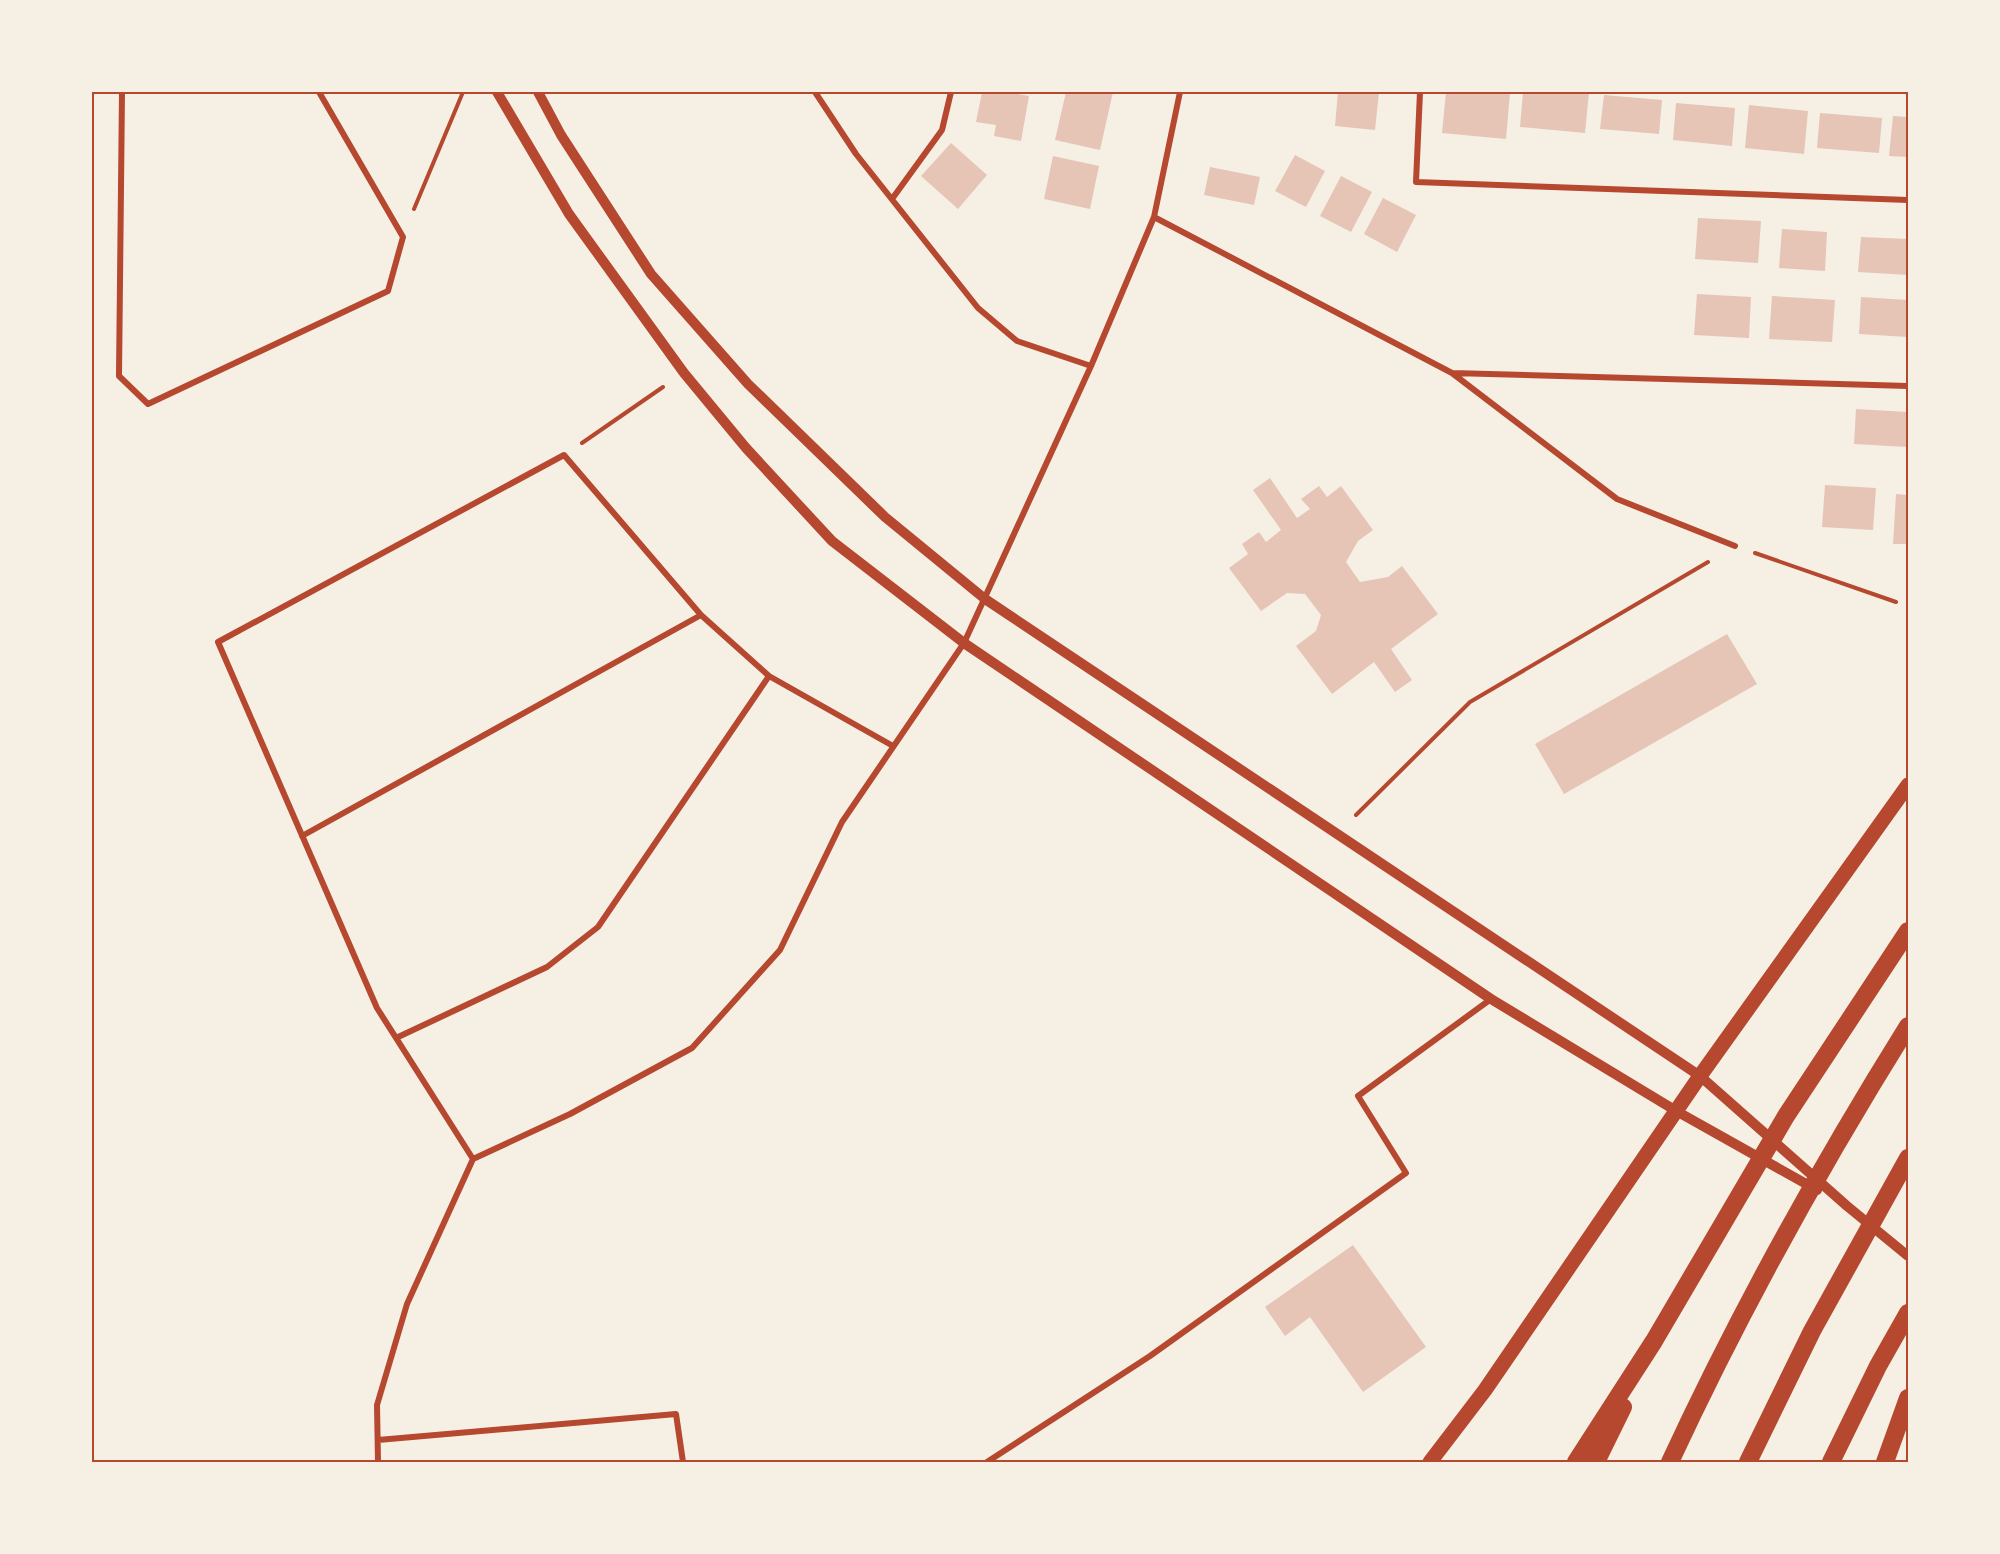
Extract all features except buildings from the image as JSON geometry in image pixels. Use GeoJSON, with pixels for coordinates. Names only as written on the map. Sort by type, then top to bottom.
{"type":"FeatureCollection","features":[{"type":"Feature","properties":{"kind":"highway"},"geometry":{"type":"LineString","coordinates":[[1576,1462],[1654,1341],[1731,1207],[1821,1062],[1908,931]]}},
{"type":"Feature","properties":{"kind":"highway"},"geometry":{"type":"LineString","coordinates":[[1670,1462],[1752,1293],[1828,1155],[1908,1026]]}},
{"type":"Feature","properties":{"kind":"highway"},"geometry":{"type":"LineString","coordinates":[[1748,1462],[1842,1276],[1908,1158]]}},
{"type":"Feature","properties":{"kind":"highway"},"geometry":{"type":"LineString","coordinates":[[1831,1462],[1905,1320]]}},
{"type":"Feature","properties":{"kind":"highway"},"geometry":{"type":"LineString","coordinates":[[1596,1462],[1654,1341]]}},
{"type":"Feature","properties":{"kind":"highway"},"geometry":{"type":"LineString","coordinates":[[1885,1462],[1908,1398]]}},
{"type":"Feature","properties":{"kind":"main road"},"geometry":{"type":"LineString","coordinates":[[1430,1462],[1485,1390],[1678,1112],[1700,1076],[1908,785]]}},
{"type":"Feature","properties":{"kind":"street"},"geometry":{"type":"LineString","coordinates":[[122,92],[119,376],[148,404],[388,291],[403,237],[319,92]]}},
{"type":"Feature","properties":{"kind":"street"},"geometry":{"type":"LineString","coordinates":[[497,92],[569,214],[684,373],[746,448],[832,542],[964,643],[1491,999],[1678,1112],[1847,1206]]}},
{"type":"Feature","properties":{"kind":"street"},"geometry":{"type":"LineString","coordinates":[[537,92],[561,135],[651,274],[740,376],[885,517],[985,599],[1700,1076],[1847,1206],[1908,1256]]}},
{"type":"Feature","properties":{"kind":"street"},"geometry":{"type":"LineString","coordinates":[[815,92],[856,154],[978,308],[1017,341],[1091,366]]}},
{"type":"Feature","properties":{"kind":"street"},"geometry":{"type":"LineString","coordinates":[[892,199],[942,130],[951,92]]}},
{"type":"Feature","properties":{"kind":"street"},"geometry":{"type":"LineString","coordinates":[[378,1462],[377,1405],[407,1304],[473,1159],[570,1114],[692,1048],[780,950],[842,822],[964,643],[1091,366],[1154,217],[1180,92]]}},
{"type":"Feature","properties":{"kind":"street"},"geometry":{"type":"LineString","coordinates":[[1420,92],[1416,182],[1908,200]]}},
{"type":"Feature","properties":{"kind":"street"},"geometry":{"type":"LineString","coordinates":[[1154,217],[1452,373],[1617,499],[1735,546]]}},
{"type":"Feature","properties":{"kind":"street"},"geometry":{"type":"LineString","coordinates":[[1452,373],[1908,386]]}},
{"type":"Feature","properties":{"kind":"street"},"geometry":{"type":"LineString","coordinates":[[473,1159],[377,1008],[218,642],[564,455],[701,615],[769,676],[894,746]]}},
{"type":"Feature","properties":{"kind":"street"},"geometry":{"type":"LineString","coordinates":[[302,836],[701,615]]}},
{"type":"Feature","properties":{"kind":"street"},"geometry":{"type":"LineString","coordinates":[[396,1038],[547,967],[598,927],[769,676]]}},
{"type":"Feature","properties":{"kind":"street"},"geometry":{"type":"LineString","coordinates":[[987,1462],[1150,1356],[1406,1173],[1358,1096],[1491,999]]}},
{"type":"Feature","properties":{"kind":"street"},"geometry":{"type":"LineString","coordinates":[[378,1440],[676,1414],[683,1462]]}},
{"type":"Feature","properties":{"kind":"path"},"geometry":{"type":"LineString","coordinates":[[403,237],[463,92]]}},
{"type":"Feature","properties":{"kind":"path"},"geometry":{"type":"LineString","coordinates":[[564,455],[684,373]]}},
{"type":"Feature","properties":{"kind":"path"},"geometry":{"type":"LineString","coordinates":[[1336,834],[1470,702],[1735,546],[1896,602]]}}]}
